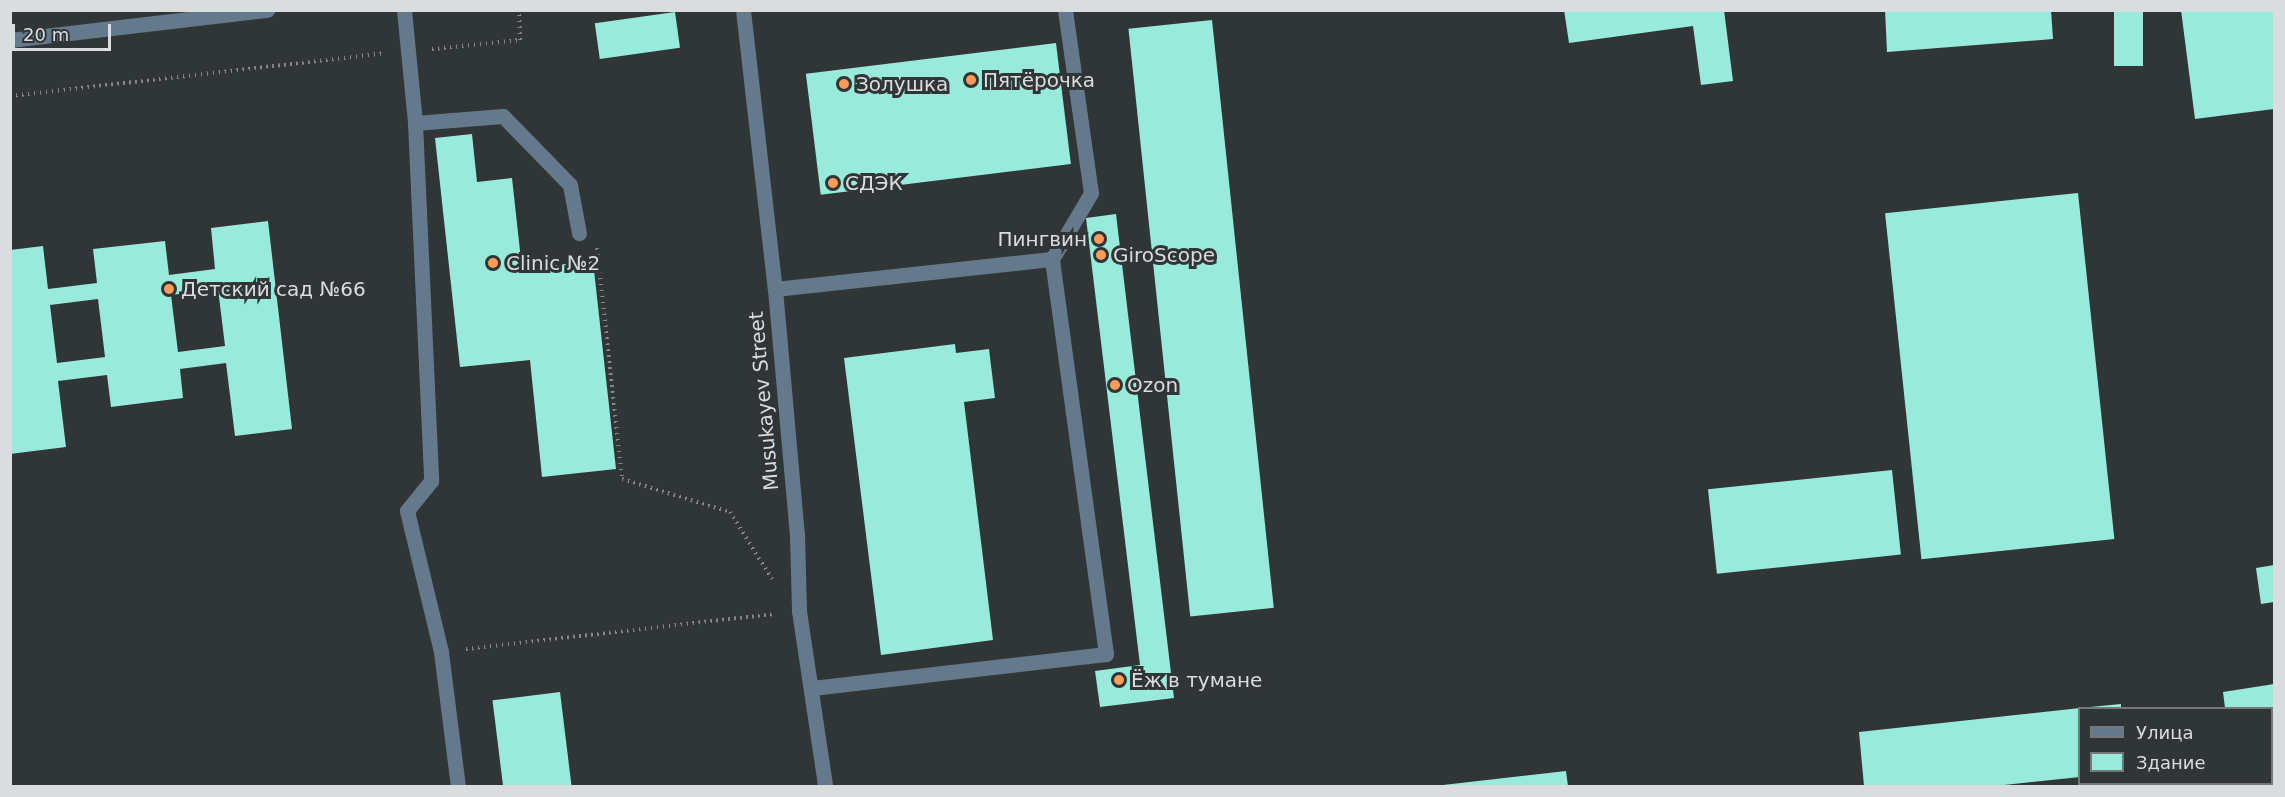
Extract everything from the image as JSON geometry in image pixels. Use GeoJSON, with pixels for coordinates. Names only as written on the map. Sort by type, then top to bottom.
{"type":"FeatureCollection","features":[{"type":"Feature","properties":{"kind":"street"},"geometry":{"type":"LineString","coordinates":[[10,40],[267,10]]}},
{"type":"Feature","properties":{"kind":"street"},"geometry":{"type":"LineString","coordinates":[[404,10],[415,123],[431,481],[407,511],[441,652],[458,786]]}},
{"type":"Feature","properties":{"kind":"street","name":"Musukayev Street"},"geometry":{"type":"LineString","coordinates":[[742,10],[775,289],[797,534],[799,611],[825,786]]}},
{"type":"Feature","properties":{"kind":"street"},"geometry":{"type":"LineString","coordinates":[[812,688],[1106,654],[1052,259],[1091,193],[1065,10]]}},
{"type":"Feature","properties":{"kind":"street"},"geometry":{"type":"LineString","coordinates":[[415,123],[502,116],[570,185],[579,233]]}},
{"type":"Feature","properties":{"kind":"street"},"geometry":{"type":"LineString","coordinates":[[775,289],[1052,259]]}},
{"type":"Feature","properties":{"kind":"path"},"geometry":{"type":"LineString","coordinates":[[10,96],[520,40],[519,10]]}},
{"type":"Feature","properties":{"kind":"path"},"geometry":{"type":"LineString","coordinates":[[579,233],[600,254],[622,479],[730,513],[774,582]]}},
{"type":"Feature","properties":{"kind":"path"},"geometry":{"type":"LineString","coordinates":[[441,652],[799,611]]}},
{"type":"Feature","properties":{"kind":"building"},"geometry":{"type":"Polygon","coordinates":[[[1564,10],[1724,10],[1733,81],[1701,85],[1693,26],[1569,43],[1564,10]]]}},
{"type":"Feature","properties":{"kind":"building"},"geometry":{"type":"Polygon","coordinates":[[[1885,10],[2051,10],[2053,39],[1887,52],[1885,10]]]}},
{"type":"Feature","properties":{"kind":"building"},"geometry":{"type":"Polygon","coordinates":[[[2114,10],[2143,10],[2143,66],[2114,66],[2114,10]]]}},
{"type":"Feature","properties":{"kind":"building"},"geometry":{"type":"Polygon","coordinates":[[[2181,10],[2274,10],[2274,109],[2195,119],[2181,10]]]}},
{"type":"Feature","properties":{"kind":"building"},"geometry":{"type":"Polygon","coordinates":[[[675,12],[680,48],[600,59],[595,23],[675,12]]]}},
{"type":"Feature","properties":{"kind":"building"},"geometry":{"type":"Polygon","coordinates":[[[1212,20],[1274,608],[1190,617],[1128,29],[1212,20]]]}},
{"type":"Feature","properties":{"kind":"building"},"geometry":{"type":"Polygon","coordinates":[[[1056,43],[1071,164],[821,195],[806,74],[1056,43]]]}},
{"type":"Feature","properties":{"kind":"building"},"geometry":{"type":"Polygon","coordinates":[[[472,134],[477,182],[512,178],[522,269],[593,261],[616,469],[542,477],[530,360],[460,367],[435,138],[472,134]]]}},
{"type":"Feature","properties":{"kind":"building"},"geometry":{"type":"Polygon","coordinates":[[[2078,193],[2114,539],[1921,559],[1885,213],[2078,193]]]}},
{"type":"Feature","properties":{"kind":"building"},"geometry":{"type":"Polygon","coordinates":[[[1116,214],[1174,698],[1100,707],[1095,671],[1140,665],[1086,218],[1116,214]]]}},
{"type":"Feature","properties":{"kind":"building"},"geometry":{"type":"Polygon","coordinates":[[[268,221],[292,429],[235,436],[226,363],[180,369],[183,398],[111,407],[107,375],[58,381],[66,447],[10,454],[10,250],[43,246],[48,289],[97,283],[93,249],[165,241],[169,275],[215,269],[211,228],[268,221]],[[218,289],[171,295],[178,352],[225,346],[218,289]],[[98,299],[50,305],[57,363],[105,357],[98,299]]]}},
{"type":"Feature","properties":{"kind":"building"},"geometry":{"type":"Polygon","coordinates":[[[955,344],[956,353],[989,349],[995,398],[964,402],[993,640],[881,655],[844,358],[955,344]]]}},
{"type":"Feature","properties":{"kind":"building"},"geometry":{"type":"Polygon","coordinates":[[[1892,470],[1901,555],[1717,574],[1708,489],[1892,470]]]}},
{"type":"Feature","properties":{"kind":"building"},"geometry":{"type":"Polygon","coordinates":[[[2274,565],[2274,602],[2261,604],[2256,568],[2274,565]]]}},
{"type":"Feature","properties":{"kind":"building"},"geometry":{"type":"Polygon","coordinates":[[[2274,684],[2274,766],[2273,707],[2225,707],[2223,692],[2274,684]]]}},
{"type":"Feature","properties":{"kind":"building"},"geometry":{"type":"Polygon","coordinates":[[[560,692],[572,786],[503,786],[493,700],[560,692]]]}},
{"type":"Feature","properties":{"kind":"building"},"geometry":{"type":"Polygon","coordinates":[[[2121,704],[2121,707],[2090,707],[2121,704]]]}},
{"type":"Feature","properties":{"kind":"building"},"geometry":{"type":"Polygon","coordinates":[[[2078,708],[2078,777],[1995,786],[1864,786],[1859,732],[2078,708]]]}},
{"type":"Feature","properties":{"kind":"building"},"geometry":{"type":"Polygon","coordinates":[[[1566,771],[1568,786],[1443,786],[1443,785],[1566,771]]]}},
{"type":"Feature","properties":{"kind":"place","name":"Пятёрочка"},"geometry":{"type":"Point","coordinates":[971,80]}},
{"type":"Feature","properties":{"kind":"place","name":"Золушка"},"geometry":{"type":"Point","coordinates":[844,84]}},
{"type":"Feature","properties":{"kind":"place","name":"СДЭК"},"geometry":{"type":"Point","coordinates":[833,183]}},
{"type":"Feature","properties":{"kind":"place","name":"Пингвин"},"geometry":{"type":"Point","coordinates":[1099,239]}},
{"type":"Feature","properties":{"kind":"place","name":"GiroScope"},"geometry":{"type":"Point","coordinates":[1101,255]}},
{"type":"Feature","properties":{"kind":"place","name":"Clinic №2"},"geometry":{"type":"Point","coordinates":[493,263]}},
{"type":"Feature","properties":{"kind":"place","name":"Детский сад №66"},"geometry":{"type":"Point","coordinates":[169,289]}},
{"type":"Feature","properties":{"kind":"place","name":"Ozon"},"geometry":{"type":"Point","coordinates":[1115,385]}},
{"type":"Feature","properties":{"kind":"place","name":"Ёж в тумане"},"geometry":{"type":"Point","coordinates":[1119,680]}}]}
